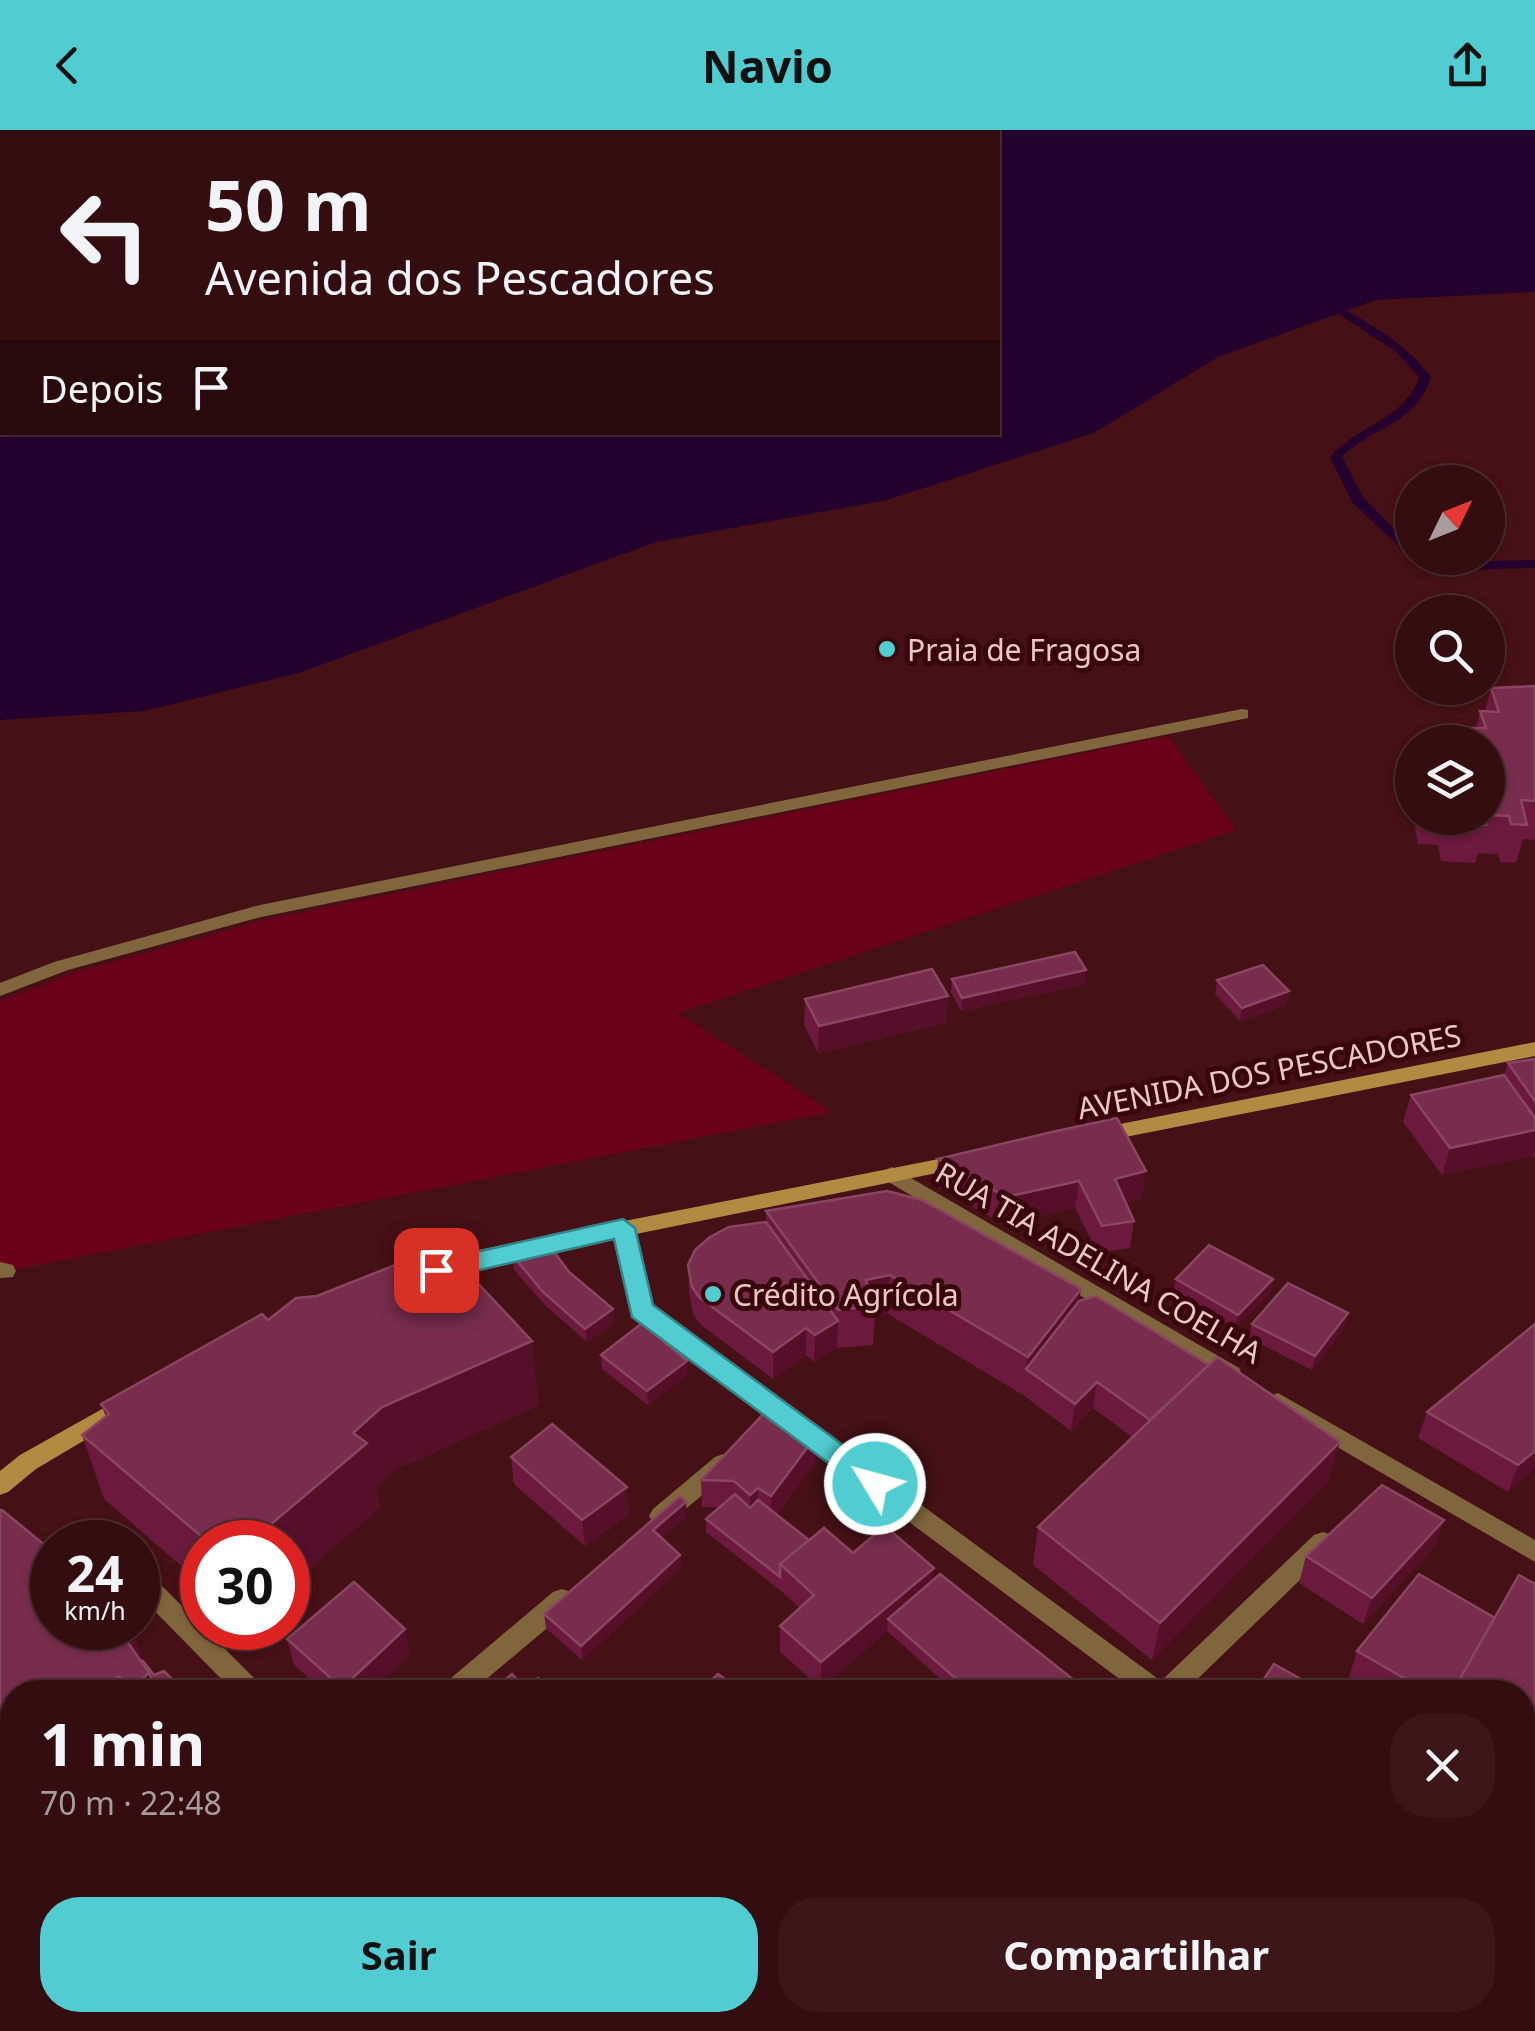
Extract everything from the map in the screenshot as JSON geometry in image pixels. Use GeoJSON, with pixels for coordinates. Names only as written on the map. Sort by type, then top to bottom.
{"type":"FeatureCollection","features":[{"type":"Feature","properties":{"kind":"street"},"geometry":{"type":"LineString","coordinates":[[0,990],[61,966],[260,912],[1242,714]]}},
{"type":"Feature","properties":{"kind":"street","name":"AVENIDA DOS PESCADORES"},"geometry":{"type":"LineString","coordinates":[[1087,1137],[1535,1049]]}},
{"type":"Feature","properties":{"kind":"street"},"geometry":{"type":"LineString","coordinates":[[414,1278],[468,1260],[990,1156]]}},
{"type":"Feature","properties":{"kind":"street","name":"RUA TIA ADELINA COELHA"},"geometry":{"type":"LineString","coordinates":[[892,1175],[1253,1387],[1390,1478],[1535,1552]]}},
{"type":"Feature","properties":{"kind":"street"},"geometry":{"type":"LineString","coordinates":[[623,1228],[641,1310],[774,1420],[1139,1680]]}},
{"type":"Feature","properties":{"kind":"street"},"geometry":{"type":"LineString","coordinates":[[0,1485],[28,1462],[146,1394]]}},
{"type":"Feature","properties":{"kind":"street"},"geometry":{"type":"LineString","coordinates":[[648,1528],[737,1452]]}},
{"type":"Feature","properties":{"kind":"street"},"geometry":{"type":"LineString","coordinates":[[1181,1680],[1340,1527]]}},
{"type":"Feature","properties":{"kind":"street"},"geometry":{"type":"LineString","coordinates":[[468,1680],[588,1578]]}},
{"type":"Feature","properties":{"kind":"street"},"geometry":{"type":"LineString","coordinates":[[160,1600],[239,1680]]}},
{"type":"Feature","properties":{"kind":"shaded area"},"geometry":{"type":"Polygon","coordinates":[[[1000,130],[1535,130],[1535,292],[1376,300],[1218,357],[1094,433],[887,500],[656,542],[299,673],[145,711],[0,720],[0,435],[1000,435],[1000,130]]]}},
{"type":"Feature","properties":{"kind":"shaded area"},"geometry":{"type":"Polygon","coordinates":[[[1168,736],[1236,830],[678,1013],[832,1112],[0,1272],[0,1001],[73,973],[268,919],[1168,736]]]}},
{"type":"Feature","properties":{"kind":"building"},"geometry":{"type":"Polygon","coordinates":[[[1535,686],[1535,801],[1521,800],[1527,825],[1511,824],[1509,816],[1505,816],[1505,725],[1485,725],[1480,711],[1499,712],[1497,705],[1505,705],[1505,687],[1535,686]]]}},
{"type":"Feature","properties":{"kind":"building"},"geometry":{"type":"Polygon","coordinates":[[[1075,952],[1086,970],[962,998],[952,979],[1075,952]]]}},
{"type":"Feature","properties":{"kind":"building"},"geometry":{"type":"Polygon","coordinates":[[[1263,965],[1289,991],[1242,1008],[1217,980],[1263,965]]]}},
{"type":"Feature","properties":{"kind":"building"},"geometry":{"type":"Polygon","coordinates":[[[932,969],[948,996],[819,1026],[805,999],[932,969]]]}},
{"type":"Feature","properties":{"kind":"building"},"geometry":{"type":"Polygon","coordinates":[[[1535,1059],[1535,1101],[1508,1063],[1535,1059]]]}},
{"type":"Feature","properties":{"kind":"building"},"geometry":{"type":"Polygon","coordinates":[[[1504,1075],[1535,1118],[1535,1130],[1450,1148],[1411,1095],[1504,1075]]]}},
{"type":"Feature","properties":{"kind":"building"},"geometry":{"type":"Polygon","coordinates":[[[1117,1118],[1146,1171],[1115,1179],[1134,1221],[1102,1226],[1079,1181],[1006,1197],[938,1159],[1052,1132],[1117,1118]]]}},
{"type":"Feature","properties":{"kind":"building"},"geometry":{"type":"Polygon","coordinates":[[[887,1191],[922,1200],[1081,1289],[1028,1357],[890,1275],[866,1280],[875,1306],[838,1310],[766,1211],[887,1191]]]}},
{"type":"Feature","properties":{"kind":"building"},"geometry":{"type":"Polygon","coordinates":[[[766,1222],[838,1321],[815,1335],[806,1328],[773,1352],[700,1298],[692,1287],[688,1265],[695,1250],[710,1237],[729,1227],[766,1222]]]}},
{"type":"Feature","properties":{"kind":"building"},"geometry":{"type":"Polygon","coordinates":[[[546,1241],[569,1272],[613,1309],[585,1329],[543,1292],[513,1256],[546,1241]]]}},
{"type":"Feature","properties":{"kind":"building"},"geometry":{"type":"Polygon","coordinates":[[[1209,1245],[1273,1279],[1238,1315],[1176,1279],[1209,1245]]]}},
{"type":"Feature","properties":{"kind":"building"},"geometry":{"type":"Polygon","coordinates":[[[443,1246],[532,1341],[382,1407],[353,1433],[367,1443],[276,1520],[182,1520],[82,1435],[109,1414],[101,1404],[262,1314],[268,1320],[296,1298],[317,1296],[443,1246]]]}},
{"type":"Feature","properties":{"kind":"building"},"geometry":{"type":"Polygon","coordinates":[[[1288,1283],[1348,1313],[1315,1356],[1252,1324],[1288,1283]]]}},
{"type":"Feature","properties":{"kind":"building"},"geometry":{"type":"Polygon","coordinates":[[[1096,1296],[1209,1365],[1150,1420],[1097,1382],[1075,1404],[1026,1369],[1079,1301],[1096,1296]]]}},
{"type":"Feature","properties":{"kind":"building"},"geometry":{"type":"Polygon","coordinates":[[[642,1323],[687,1361],[647,1391],[601,1355],[642,1323]]]}},
{"type":"Feature","properties":{"kind":"building"},"geometry":{"type":"Polygon","coordinates":[[[1535,1324],[1535,1451],[1518,1465],[1427,1412],[1535,1324]]]}},
{"type":"Feature","properties":{"kind":"building"},"geometry":{"type":"Polygon","coordinates":[[[1217,1357],[1340,1442],[1160,1623],[1038,1527],[1217,1357]]]}},
{"type":"Feature","properties":{"kind":"building"},"geometry":{"type":"Polygon","coordinates":[[[770,1407],[816,1436],[771,1496],[758,1488],[750,1495],[734,1481],[701,1480],[770,1407]]]}},
{"type":"Feature","properties":{"kind":"building"},"geometry":{"type":"Polygon","coordinates":[[[552,1424],[627,1487],[582,1520],[511,1457],[552,1424]]]}},
{"type":"Feature","properties":{"kind":"building"},"geometry":{"type":"Polygon","coordinates":[[[1382,1485],[1444,1520],[1372,1598],[1306,1556],[1382,1485]]]}},
{"type":"Feature","properties":{"kind":"building"},"geometry":{"type":"Polygon","coordinates":[[[735,1494],[750,1508],[758,1500],[809,1540],[780,1564],[780,1577],[706,1519],[735,1494]]]}},
{"type":"Feature","properties":{"kind":"building"},"geometry":{"type":"Polygon","coordinates":[[[680,1496],[686,1502],[653,1530],[680,1555],[581,1646],[544,1614],[680,1496]]]}},
{"type":"Feature","properties":{"kind":"building"},"geometry":{"type":"Polygon","coordinates":[[[0,1510],[30,1533],[30,1650],[133,1650],[149,1673],[140,1680],[124,1680],[119,1676],[113,1680],[0,1680],[0,1510]]]}},
{"type":"Feature","properties":{"kind":"building"},"geometry":{"type":"Polygon","coordinates":[[[885,1526],[934,1568],[821,1662],[780,1626],[814,1595],[780,1564],[824,1528],[853,1553],[885,1526]]]}},
{"type":"Feature","properties":{"kind":"building"},"geometry":{"type":"Polygon","coordinates":[[[940,1574],[1074,1680],[957,1680],[888,1619],[940,1574]]]}},
{"type":"Feature","properties":{"kind":"building"},"geometry":{"type":"Polygon","coordinates":[[[1419,1574],[1495,1618],[1460,1680],[1407,1680],[1357,1651],[1419,1574]]]}},
{"type":"Feature","properties":{"kind":"building"},"geometry":{"type":"Polygon","coordinates":[[[1519,1575],[1535,1584],[1535,1680],[1459,1680],[1519,1575]]]}},
{"type":"Feature","properties":{"kind":"building"},"geometry":{"type":"Polygon","coordinates":[[[354,1582],[405,1629],[351,1680],[333,1680],[299,1650],[310,1650],[310,1619],[354,1582]]]}},
{"type":"Feature","properties":{"kind":"building"},"geometry":{"type":"Polygon","coordinates":[[[142,1661],[154,1675],[164,1671],[173,1680],[152,1680],[142,1661]]]}},
{"type":"Feature","properties":{"kind":"building"},"geometry":{"type":"Polygon","coordinates":[[[1274,1664],[1303,1680],[1263,1680],[1274,1664]]]}},
{"type":"Feature","properties":{"kind":"waterway"},"geometry":{"type":"LineString","coordinates":[[1344,313],[1399,349],[1425,377],[1411,405],[1336,457],[1357,499],[1395,537]]}},
{"type":"Feature","properties":{"kind":"waterway"},"geometry":{"type":"LineString","coordinates":[[1505,565],[1535,564]]}},
{"type":"Feature","properties":{"kind":"place","name":"Praia de Fragosa"},"geometry":{"type":"Point","coordinates":[887,649]}},
{"type":"Feature","properties":{"kind":"place","name":"Crédito Agrícola"},"geometry":{"type":"Point","coordinates":[713,1294]}},
{"type":"Feature","properties":{"kind":"route"},"geometry":{"type":"LineString","coordinates":[[436,1270],[623,1228],[641,1310],[875,1484]]}}]}
